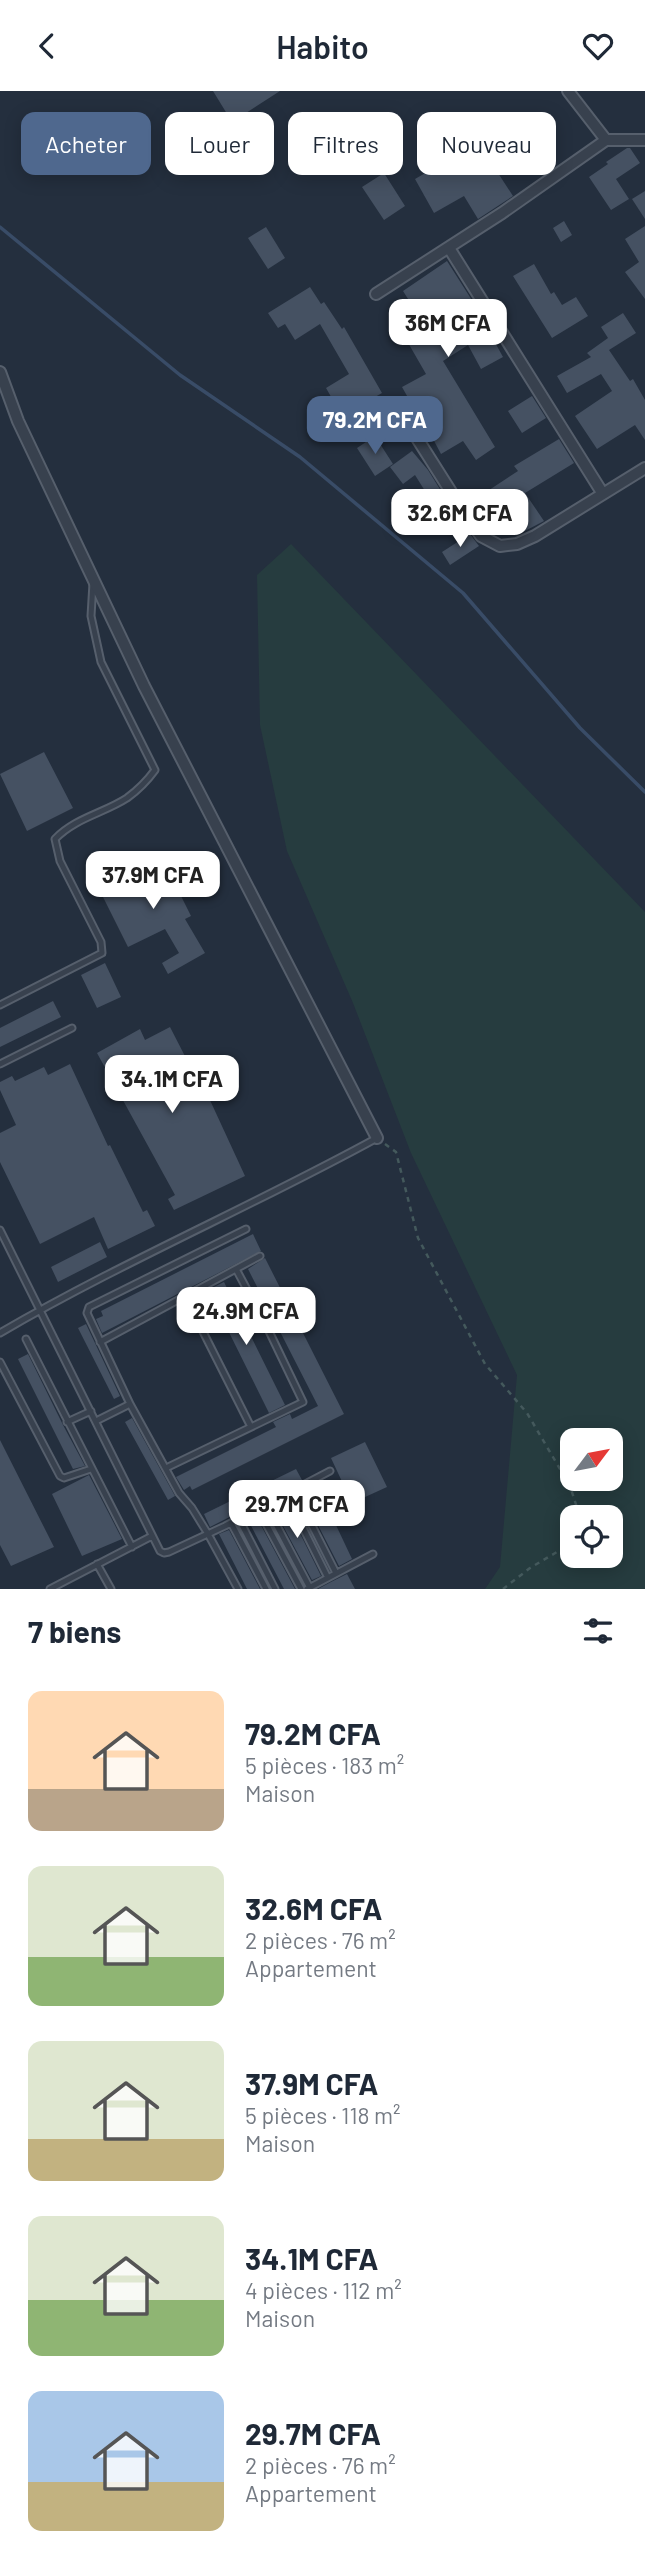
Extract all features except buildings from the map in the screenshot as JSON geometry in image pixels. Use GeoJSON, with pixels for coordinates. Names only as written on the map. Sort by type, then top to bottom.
{"type":"FeatureCollection","features":[{"type":"Feature","properties":{"kind":"street"},"geometry":{"type":"LineString","coordinates":[[568,91],[606,140]]}},
{"type":"Feature","properties":{"kind":"street"},"geometry":{"type":"LineString","coordinates":[[376,294],[449,248],[606,140],[645,140]]}},
{"type":"Feature","properties":{"kind":"street"},"geometry":{"type":"LineString","coordinates":[[449,248],[603,494]]}},
{"type":"Feature","properties":{"kind":"street"},"geometry":{"type":"LineString","coordinates":[[0,372],[18,421],[93,580],[242,880],[377,1138]]}},
{"type":"Feature","properties":{"kind":"street"},"geometry":{"type":"LineString","coordinates":[[396,405],[481,536],[500,546],[517,544],[535,537],[645,468]]}},
{"type":"Feature","properties":{"kind":"lane"},"geometry":{"type":"LineString","coordinates":[[0,1005],[102,953],[101,942],[60,861],[55,839],[67,827],[126,799],[144,784],[155,770],[101,662],[92,616],[93,580]]}},
{"type":"Feature","properties":{"kind":"lane"},"geometry":{"type":"LineString","coordinates":[[0,1064],[72,1028]]}},
{"type":"Feature","properties":{"kind":"lane"},"geometry":{"type":"LineString","coordinates":[[0,1333],[40,1309],[377,1138]]}},
{"type":"Feature","properties":{"kind":"lane"},"geometry":{"type":"LineString","coordinates":[[238,1589],[208,1534],[179,1493],[130,1404],[87,1313],[89,1307],[246,1229]]}},
{"type":"Feature","properties":{"kind":"lane"},"geometry":{"type":"LineString","coordinates":[[0,1230],[160,1551],[164,1553],[208,1534],[330,1471]]}},
{"type":"Feature","properties":{"kind":"lane"},"geometry":{"type":"LineString","coordinates":[[100,1342],[260,1256]]}},
{"type":"Feature","properties":{"kind":"lane"},"geometry":{"type":"LineString","coordinates":[[166,1468],[303,1402],[236,1269]]}},
{"type":"Feature","properties":{"kind":"lane"},"geometry":{"type":"LineString","coordinates":[[185,1296],[251,1427]]}},
{"type":"Feature","properties":{"kind":"lane"},"geometry":{"type":"LineString","coordinates":[[26,1339],[132,1547]]}},
{"type":"Feature","properties":{"kind":"lane"},"geometry":{"type":"LineString","coordinates":[[0,1362],[60,1476],[64,1478],[91,1469]]}},
{"type":"Feature","properties":{"kind":"lane"},"geometry":{"type":"LineString","coordinates":[[96,1421],[130,1404]]}},
{"type":"Feature","properties":{"kind":"lane"},"geometry":{"type":"LineString","coordinates":[[67,1422],[91,1411]]}},
{"type":"Feature","properties":{"kind":"lane"},"geometry":{"type":"LineString","coordinates":[[294,1490],[336,1573]]}},
{"type":"Feature","properties":{"kind":"lane"},"geometry":{"type":"LineString","coordinates":[[286,1494],[328,1578]]}},
{"type":"Feature","properties":{"kind":"lane"},"geometry":{"type":"LineString","coordinates":[[266,1505],[308,1588],[373,1554]]}},
{"type":"Feature","properties":{"kind":"lane"},"geometry":{"type":"LineString","coordinates":[[258,1509],[301,1589]]}},
{"type":"Feature","properties":{"kind":"lane"},"geometry":{"type":"LineString","coordinates":[[239,1519],[275,1589]]}},
{"type":"Feature","properties":{"kind":"lane"},"geometry":{"type":"LineString","coordinates":[[231,1523],[266,1589]]}},
{"type":"Feature","properties":{"kind":"lane"},"geometry":{"type":"LineString","coordinates":[[50,1589],[152,1536]]}},
{"type":"Feature","properties":{"kind":"lane"},"geometry":{"type":"LineString","coordinates":[[97,1565],[111,1589]]}},
{"type":"Feature","properties":{"kind":"path"},"geometry":{"type":"LineString","coordinates":[[377,1138],[396,1152],[418,1238],[478,1353],[527,1413],[570,1486],[576,1505]]}},
{"type":"Feature","properties":{"kind":"path"},"geometry":{"type":"LineString","coordinates":[[503,1589],[530,1568],[560,1550]]}},
{"type":"Feature","properties":{"kind":"green space"},"geometry":{"type":"Polygon","coordinates":[[[291,544],[645,912],[645,1589],[485,1589],[500,1567],[517,1375],[411,1153],[353,1003],[287,851],[260,725],[257,575],[291,544]]]}},
{"type":"Feature","properties":{"kind":"waterway"},"geometry":{"type":"LineString","coordinates":[[0,227],[180,375],[300,457],[463,593],[580,728],[645,792]]}}]}
